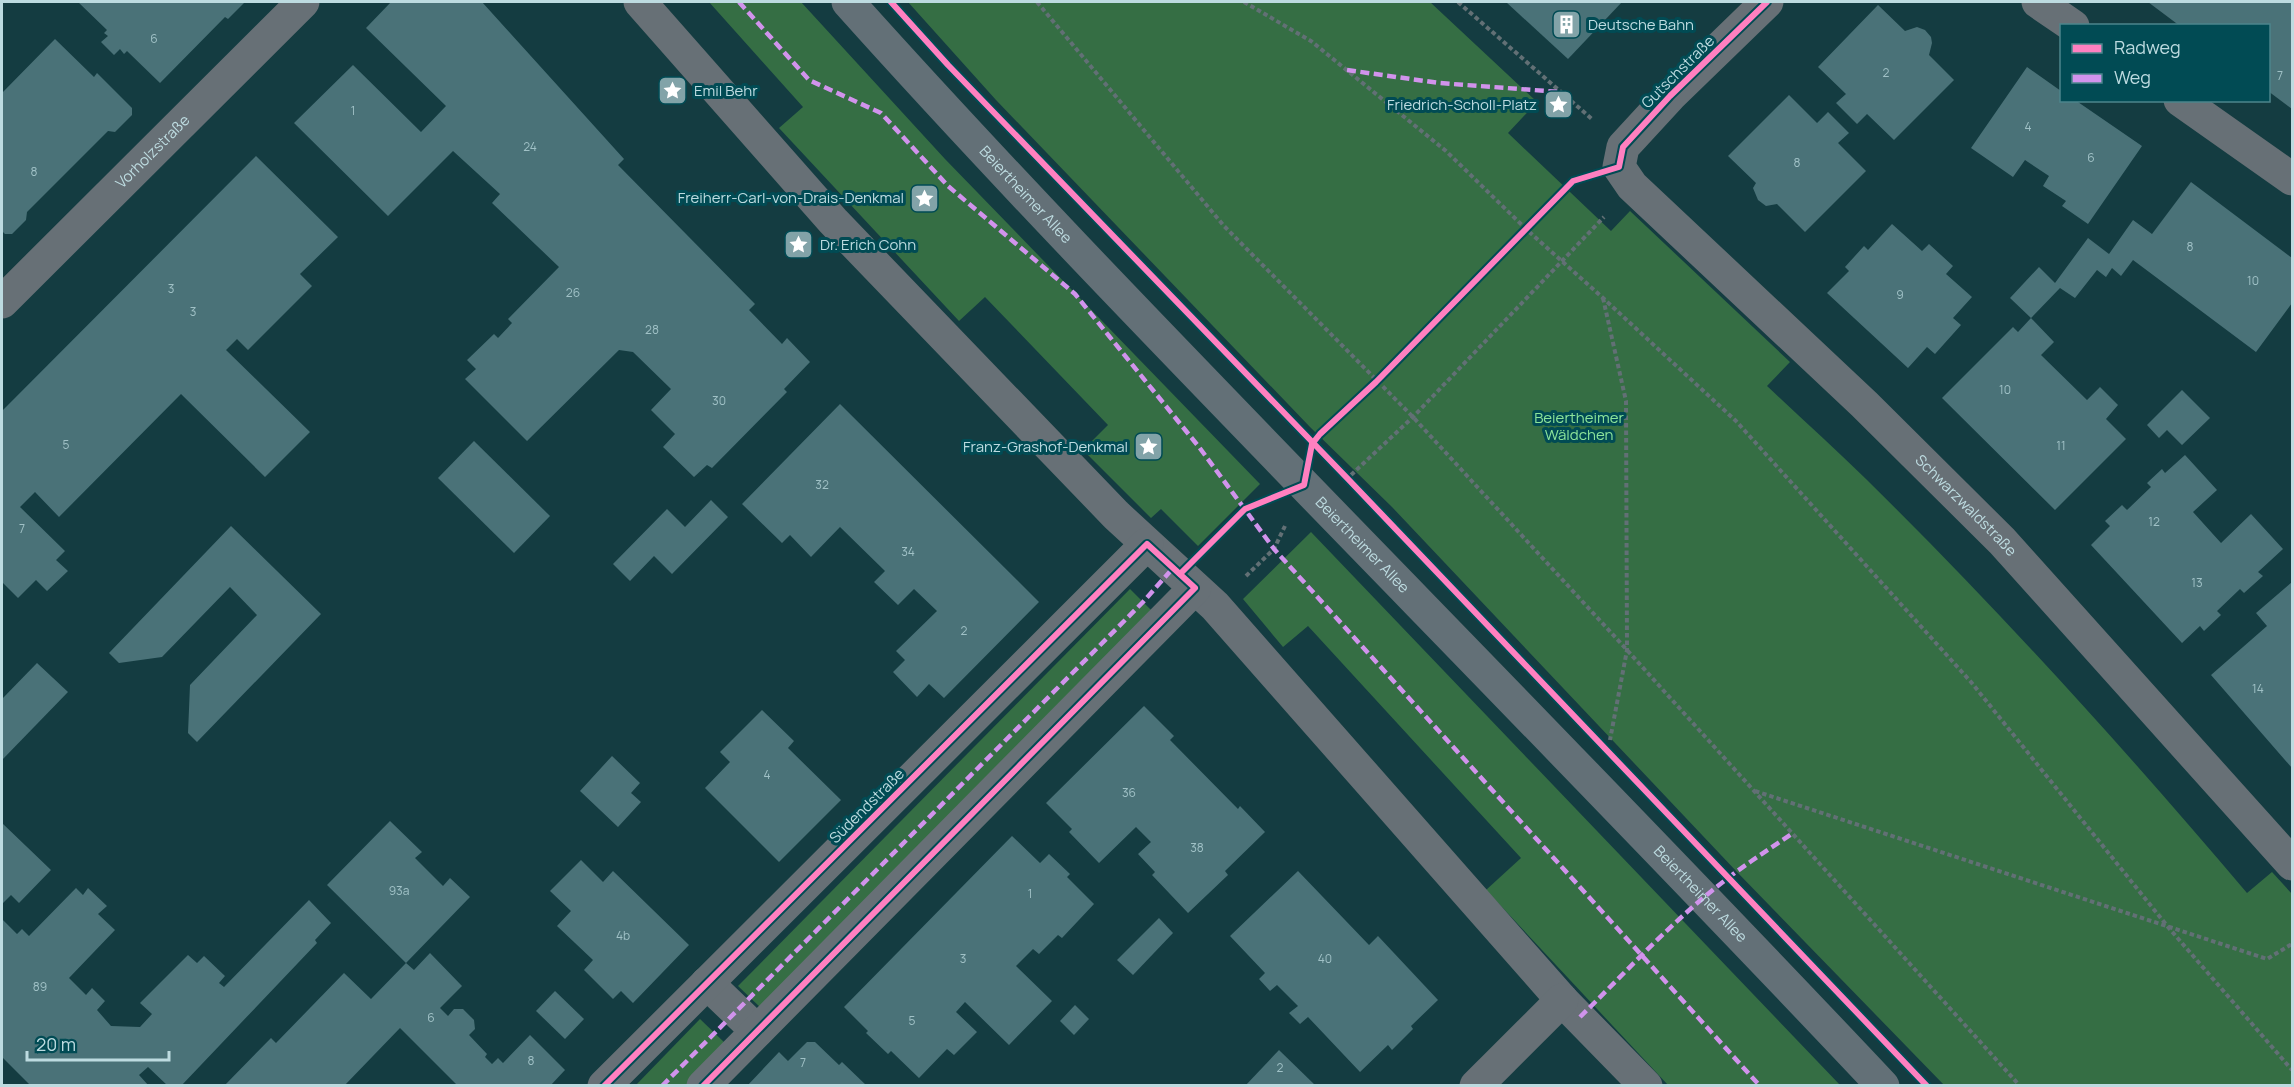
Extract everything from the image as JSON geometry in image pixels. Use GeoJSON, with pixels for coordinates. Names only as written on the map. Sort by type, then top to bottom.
{"type":"FeatureCollection","features":[{"type":"Feature","properties":{"kind":"street","name":"Vorholzstraße"},"geometry":{"type":"LineString","coordinates":[[2,302],[303,2]]}},
{"type":"Feature","properties":{"kind":"street"},"geometry":{"type":"LineString","coordinates":[[640,2],[833,221],[1116,515],[1205,597],[1562,1000],[1646,1086]]}},
{"type":"Feature","properties":{"kind":"street","name":"Beiertheimer Allee"},"geometry":{"type":"LineString","coordinates":[[848,2],[960,128],[1705,897],[1883,1086]]}},
{"type":"Feature","properties":{"kind":"street","name":"Gutschstraße"},"geometry":{"type":"LineString","coordinates":[[1624,167],[1670,96],[1767,2]]}},
{"type":"Feature","properties":{"kind":"street"},"geometry":{"type":"LineString","coordinates":[[2038,2],[2070,24]]}},
{"type":"Feature","properties":{"kind":"street"},"geometry":{"type":"LineString","coordinates":[[2183,102],[2292,179]]}},
{"type":"Feature","properties":{"kind":"street","name":"Schwarzwaldstraße"},"geometry":{"type":"LineString","coordinates":[[1624,167],[2002,541],[2292,864]]}},
{"type":"Feature","properties":{"kind":"street","name":"Südendstraße"},"geometry":{"type":"LineString","coordinates":[[604,1086],[1147,544]]}},
{"type":"Feature","properties":{"kind":"street"},"geometry":{"type":"LineString","coordinates":[[703,1086],[1205,597]]}},
{"type":"Feature","properties":{"kind":"street"},"geometry":{"type":"LineString","coordinates":[[707,983],[757,1031]]}},
{"type":"Feature","properties":{"kind":"street"},"geometry":{"type":"LineString","coordinates":[[1476,1086],[1562,1000]]}},
{"type":"Feature","properties":{"kind":"path"},"geometry":{"type":"LineString","coordinates":[[1037,2],[1224,226],[1413,417],[1627,650],[2020,1086]]}},
{"type":"Feature","properties":{"kind":"path"},"geometry":{"type":"LineString","coordinates":[[1244,2],[1320,48],[1446,151],[1526,229],[1736,421],[1979,691],[2168,927],[2292,1070]]}},
{"type":"Feature","properties":{"kind":"path"},"geometry":{"type":"LineString","coordinates":[[1340,472],[1347,479],[1413,417],[1562,261],[1624,167],[1458,2]]}},
{"type":"Feature","properties":{"kind":"path"},"geometry":{"type":"LineString","coordinates":[[1517,238],[1533,221]]}},
{"type":"Feature","properties":{"kind":"path"},"geometry":{"type":"LineString","coordinates":[[1603,298],[1626,401],[1627,650],[1610,741]]}},
{"type":"Feature","properties":{"kind":"path"},"geometry":{"type":"LineString","coordinates":[[1369,389],[1385,373]]}},
{"type":"Feature","properties":{"kind":"path"},"geometry":{"type":"LineString","coordinates":[[1205,597],[1274,549],[1304,485]]}},
{"type":"Feature","properties":{"kind":"path"},"geometry":{"type":"LineString","coordinates":[[1754,791],[2267,959],[2292,945]]}},
{"type":"Feature","properties":{"kind":"green space"},"geometry":{"type":"Polygon","coordinates":[[[709,2],[801,2],[945,159],[1260,484],[1198,546],[1161,509],[1151,518],[1083,450],[1108,425],[985,297],[959,321],[779,128],[803,107],[709,2]]]}},
{"type":"Feature","properties":{"kind":"green space","name":"Beiertheimer Wäldchen"},"geometry":{"type":"Polygon","coordinates":[[[908,2],[1430,2],[1537,102],[1508,133],[1611,231],[1630,211],[1790,362],[1767,386],[1866,479],[2014,630],[2109,734],[2247,893],[2272,872],[2292,894],[2292,1085],[1944,1085],[1737,872],[1392,507],[1310,427],[996,100],[908,2]]]}},
{"type":"Feature","properties":{"kind":"green space"},"geometry":{"type":"Polygon","coordinates":[[[1311,532],[1840,1085],[1668,1085],[1486,890],[1521,858],[1308,626],[1283,647],[1243,599],[1311,532]]]}},
{"type":"Feature","properties":{"kind":"green space"},"geometry":{"type":"Polygon","coordinates":[[[1130,589],[1155,614],[762,1009],[738,986],[1130,589]]]}},
{"type":"Feature","properties":{"kind":"green space"},"geometry":{"type":"Polygon","coordinates":[[[700,1019],[727,1045],[687,1085],[635,1086],[700,1019]]]}},
{"type":"Feature","properties":{"kind":"building"},"geometry":{"type":"Polygon","coordinates":[[[78,2],[245,2],[228,19],[225,17],[160,83],[127,51],[124,54],[120,49],[114,55],[101,42],[108,36],[104,33],[107,30],[78,2]]]}},
{"type":"Feature","properties":{"kind":"building"},"geometry":{"type":"Polygon","coordinates":[[[391,2],[482,2],[624,159],[618,165],[755,304],[749,310],[782,344],[787,338],[810,362],[784,389],[787,392],[712,468],[707,465],[694,477],[663,447],[675,434],[651,410],[671,389],[633,352],[619,350],[527,441],[465,379],[476,369],[467,360],[494,334],[498,338],[512,323],[508,319],[559,267],[492,203],[500,194],[453,151],[388,216],[294,123],[353,65],[421,132],[446,106],[366,28],[391,2]]]}},
{"type":"Feature","properties":{"kind":"building","name":"Deutsche Bahn"},"geometry":{"type":"Polygon","coordinates":[[[1506,2],[1622,2],[1568,59],[1506,2]]]}},
{"type":"Feature","properties":{"kind":"building"},"geometry":{"type":"Polygon","coordinates":[[[2148,2],[2292,2],[2292,109],[2270,92],[2270,24],[2177,24],[2148,2]]]}},
{"type":"Feature","properties":{"kind":"building"},"geometry":{"type":"Polygon","coordinates":[[[1878,5],[1905,31],[1917,27],[1925,30],[1931,37],[1932,43],[1929,55],[1954,80],[1894,140],[1867,114],[1857,124],[1836,103],[1846,94],[1818,67],[1878,5]]]}},
{"type":"Feature","properties":{"kind":"building"},"geometry":{"type":"Polygon","coordinates":[[[55,39],[94,77],[97,73],[132,108],[132,115],[115,132],[108,131],[27,212],[26,220],[12,234],[5,234],[2,231],[2,93],[55,39]]]}},
{"type":"Feature","properties":{"kind":"building"},"geometry":{"type":"Polygon","coordinates":[[[2027,67],[2060,90],[2060,102],[2078,102],[2142,146],[2088,224],[2062,206],[2066,201],[2043,186],[2049,176],[2025,160],[2013,177],[1971,148],[2027,67]]]}},
{"type":"Feature","properties":{"kind":"building"},"geometry":{"type":"Polygon","coordinates":[[[1789,95],[1817,123],[1828,112],[1849,133],[1838,143],[1866,171],[1805,232],[1777,204],[1766,206],[1758,200],[1753,188],[1756,183],[1728,156],[1789,95]]]}},
{"type":"Feature","properties":{"kind":"building"},"geometry":{"type":"Polygon","coordinates":[[[256,156],[338,237],[300,274],[312,286],[248,350],[237,339],[226,350],[310,432],[265,477],[181,394],[59,517],[35,492],[20,507],[65,551],[56,560],[68,571],[47,591],[36,580],[18,598],[2,582],[2,411],[256,156]]]}},
{"type":"Feature","properties":{"kind":"building"},"geometry":{"type":"Polygon","coordinates":[[[2191,182],[2292,258],[2292,303],[2256,352],[2133,260],[2121,276],[2112,268],[2106,277],[2097,270],[2075,298],[2060,288],[2031,318],[2010,298],[2039,267],[2055,283],[2088,238],[2109,254],[2133,220],[2152,234],[2191,182]]]}},
{"type":"Feature","properties":{"kind":"building"},"geometry":{"type":"Polygon","coordinates":[[[1892,224],[1922,251],[1929,244],[1953,266],[1946,274],[1972,297],[1953,318],[1961,325],[1935,354],[1927,347],[1908,368],[1827,293],[1849,271],[1845,267],[1864,246],[1868,250],[1892,224]]]}},
{"type":"Feature","properties":{"kind":"building"},"geometry":{"type":"Polygon","coordinates":[[[2031,318],[2054,342],[2041,355],[2087,400],[2100,387],[2118,405],[2106,419],[2126,439],[2055,510],[1942,398],[2013,327],[2018,332],[2031,318]]]}},
{"type":"Feature","properties":{"kind":"building"},"geometry":{"type":"Polygon","coordinates":[[[2182,390],[2210,418],[2182,445],[2167,430],[2159,438],[2147,425],[2182,390]]]}},
{"type":"Feature","properties":{"kind":"building"},"geometry":{"type":"Polygon","coordinates":[[[840,404],[1039,602],[944,698],[929,684],[917,697],[893,672],[905,660],[896,651],[937,611],[914,589],[898,605],[874,582],[885,571],[840,527],[811,557],[790,535],[782,543],[742,504],[840,404]]]}},
{"type":"Feature","properties":{"kind":"building"},"geometry":{"type":"Polygon","coordinates":[[[474,441],[550,516],[514,553],[438,478],[474,441]]]}},
{"type":"Feature","properties":{"kind":"building"},"geometry":{"type":"Polygon","coordinates":[[[2185,455],[2217,490],[2193,512],[2221,543],[2251,514],[2283,549],[2258,572],[2263,576],[2244,593],[2240,589],[2217,611],[2221,615],[2204,631],[2200,626],[2182,643],[2091,545],[2110,526],[2105,521],[2122,505],[2127,510],[2151,487],[2147,483],[2162,469],[2165,473],[2185,455]]]}},
{"type":"Feature","properties":{"kind":"building"},"geometry":{"type":"Polygon","coordinates":[[[711,500],[728,517],[672,574],[654,556],[630,581],[613,564],[667,509],[685,527],[711,500]]]}},
{"type":"Feature","properties":{"kind":"building"},"geometry":{"type":"Polygon","coordinates":[[[231,526],[321,614],[197,742],[188,733],[190,685],[257,615],[230,587],[162,657],[119,663],[109,653],[231,526]]]}},
{"type":"Feature","properties":{"kind":"building"},"geometry":{"type":"Polygon","coordinates":[[[2292,582],[2292,768],[2211,675],[2267,626],[2256,613],[2292,582]]]}},
{"type":"Feature","properties":{"kind":"building"},"geometry":{"type":"Polygon","coordinates":[[[37,663],[68,692],[2,760],[2,699],[37,663]]]}},
{"type":"Feature","properties":{"kind":"building"},"geometry":{"type":"Polygon","coordinates":[[[1144,706],[1174,736],[1170,740],[1238,809],[1240,806],[1265,832],[1225,871],[1228,875],[1188,913],[1152,875],[1155,872],[1138,854],[1151,842],[1136,827],[1099,863],[1069,832],[1072,829],[1046,803],[1144,706]]]}},
{"type":"Feature","properties":{"kind":"building"},"geometry":{"type":"Polygon","coordinates":[[[762,710],[794,741],[788,748],[841,800],[779,862],[705,788],[730,762],[720,752],[762,710]]]}},
{"type":"Feature","properties":{"kind":"building"},"geometry":{"type":"Polygon","coordinates":[[[612,756],[640,783],[631,793],[641,802],[618,827],[580,791],[612,756]]]}},
{"type":"Feature","properties":{"kind":"building"},"geometry":{"type":"Polygon","coordinates":[[[390,821],[422,852],[415,858],[443,886],[450,878],[470,897],[406,963],[327,885],[390,821]]]}},
{"type":"Feature","properties":{"kind":"building"},"geometry":{"type":"Polygon","coordinates":[[[2,823],[51,870],[19,903],[11,895],[2,904],[2,823]]]}},
{"type":"Feature","properties":{"kind":"building"},"geometry":{"type":"Polygon","coordinates":[[[1012,836],[1040,863],[1049,854],[1070,874],[1067,877],[1094,904],[1062,938],[1058,935],[1039,954],[1033,949],[1016,966],[1052,1001],[1009,1045],[965,1002],[956,1012],[977,1032],[954,1055],[947,1049],[919,1078],[891,1051],[888,1054],[844,1007],[1012,836]]]}},
{"type":"Feature","properties":{"kind":"building"},"geometry":{"type":"Polygon","coordinates":[[[581,860],[603,882],[613,871],[689,945],[633,1003],[621,991],[613,999],[584,970],[593,960],[557,926],[571,911],[550,891],[581,860]]]}},
{"type":"Feature","properties":{"kind":"building"},"geometry":{"type":"Polygon","coordinates":[[[1298,871],[1369,945],[1378,936],[1438,1000],[1411,1026],[1413,1029],[1392,1050],[1388,1045],[1360,1072],[1308,1017],[1300,1024],[1289,1013],[1298,1006],[1277,985],[1270,991],[1259,979],[1265,973],[1230,936],[1298,871]]]}},
{"type":"Feature","properties":{"kind":"building"},"geometry":{"type":"Polygon","coordinates":[[[76,888],[83,895],[88,888],[107,906],[98,914],[115,930],[69,978],[86,995],[92,988],[105,1001],[97,1010],[111,1026],[140,1027],[152,1014],[140,1003],[188,955],[197,963],[204,956],[225,976],[219,983],[224,987],[309,900],[331,923],[315,940],[317,943],[181,1086],[168,1086],[148,1067],[139,1075],[149,1086],[31,1086],[2,1057],[2,919],[17,934],[22,929],[29,936],[76,888]]]}},
{"type":"Feature","properties":{"kind":"building"},"geometry":{"type":"Polygon","coordinates":[[[1159,918],[1173,933],[1133,975],[1117,960],[1159,918]]]}},
{"type":"Feature","properties":{"kind":"building"},"geometry":{"type":"Polygon","coordinates":[[[430,953],[462,986],[440,1008],[448,1016],[454,1009],[463,1009],[474,1020],[475,1029],[469,1035],[487,1054],[485,1057],[492,1064],[498,1058],[503,1063],[530,1035],[565,1070],[550,1086],[458,1086],[400,1028],[344,1086],[224,1086],[271,1038],[276,1043],[344,973],[371,999],[406,963],[414,970],[430,953]]]}},
{"type":"Feature","properties":{"kind":"building"},"geometry":{"type":"Polygon","coordinates":[[[555,991],[584,1019],[565,1039],[536,1011],[555,991]]]}},
{"type":"Feature","properties":{"kind":"building"},"geometry":{"type":"Polygon","coordinates":[[[1075,1005],[1089,1019],[1074,1035],[1060,1021],[1075,1005]]]}},
{"type":"Feature","properties":{"kind":"building"},"geometry":{"type":"Polygon","coordinates":[[[807,1042],[815,1042],[839,1065],[842,1062],[867,1086],[747,1086],[779,1052],[788,1061],[807,1042]]]}},
{"type":"Feature","properties":{"kind":"building"},"geometry":{"type":"Polygon","coordinates":[[[1279,1050],[1316,1086],[1245,1086],[1279,1050]]]}},
{"type":"Feature","properties":{"kind":"marked path"},"geometry":{"type":"LineString","coordinates":[[739,2],[809,80],[881,113],[948,186],[1075,294],[1199,447],[1274,549],[1760,1086]]}},
{"type":"Feature","properties":{"kind":"marked path"},"geometry":{"type":"LineString","coordinates":[[1347,70],[1439,83],[1560,92]]}},
{"type":"Feature","properties":{"kind":"marked path"},"geometry":{"type":"LineString","coordinates":[[662,1086],[1143,602],[1173,568]]}},
{"type":"Feature","properties":{"kind":"marked path"},"geometry":{"type":"LineString","coordinates":[[1580,1017],[1689,910],[1736,872],[1793,833]]}},
{"type":"Feature","properties":{"kind":"cycle path"},"geometry":{"type":"LineString","coordinates":[[891,2],[948,65],[1348,479],[1927,1086]]}},
{"type":"Feature","properties":{"kind":"cycle path"},"geometry":{"type":"LineString","coordinates":[[1180,574],[1245,509],[1304,485],[1312,444],[1320,434],[1376,382],[1573,181],[1619,167],[1623,147],[1670,96],[1767,2]]}},
{"type":"Feature","properties":{"kind":"cycle path"},"geometry":{"type":"LineString","coordinates":[[604,1086],[1147,544],[1195,588],[703,1086]]}},
{"type":"Feature","properties":{"kind":"place","name":"Deutsche Bahn"},"geometry":{"type":"Point","coordinates":[1567,25]}},
{"type":"Feature","properties":{"kind":"place","name":"Emil Behr"},"geometry":{"type":"Point","coordinates":[673,91]}},
{"type":"Feature","properties":{"kind":"place","name":"Friedrich-Scholl-Platz"},"geometry":{"type":"Point","coordinates":[1558,105]}},
{"type":"Feature","properties":{"kind":"place","name":"Freiherr-Carl-von-Drais-Denkmal"},"geometry":{"type":"Point","coordinates":[925,198]}},
{"type":"Feature","properties":{"kind":"place","name":"Dr. Erich Cohn"},"geometry":{"type":"Point","coordinates":[799,245]}},
{"type":"Feature","properties":{"kind":"place","name":"Franz-Grashof-Denkmal"},"geometry":{"type":"Point","coordinates":[1149,447]}}]}
